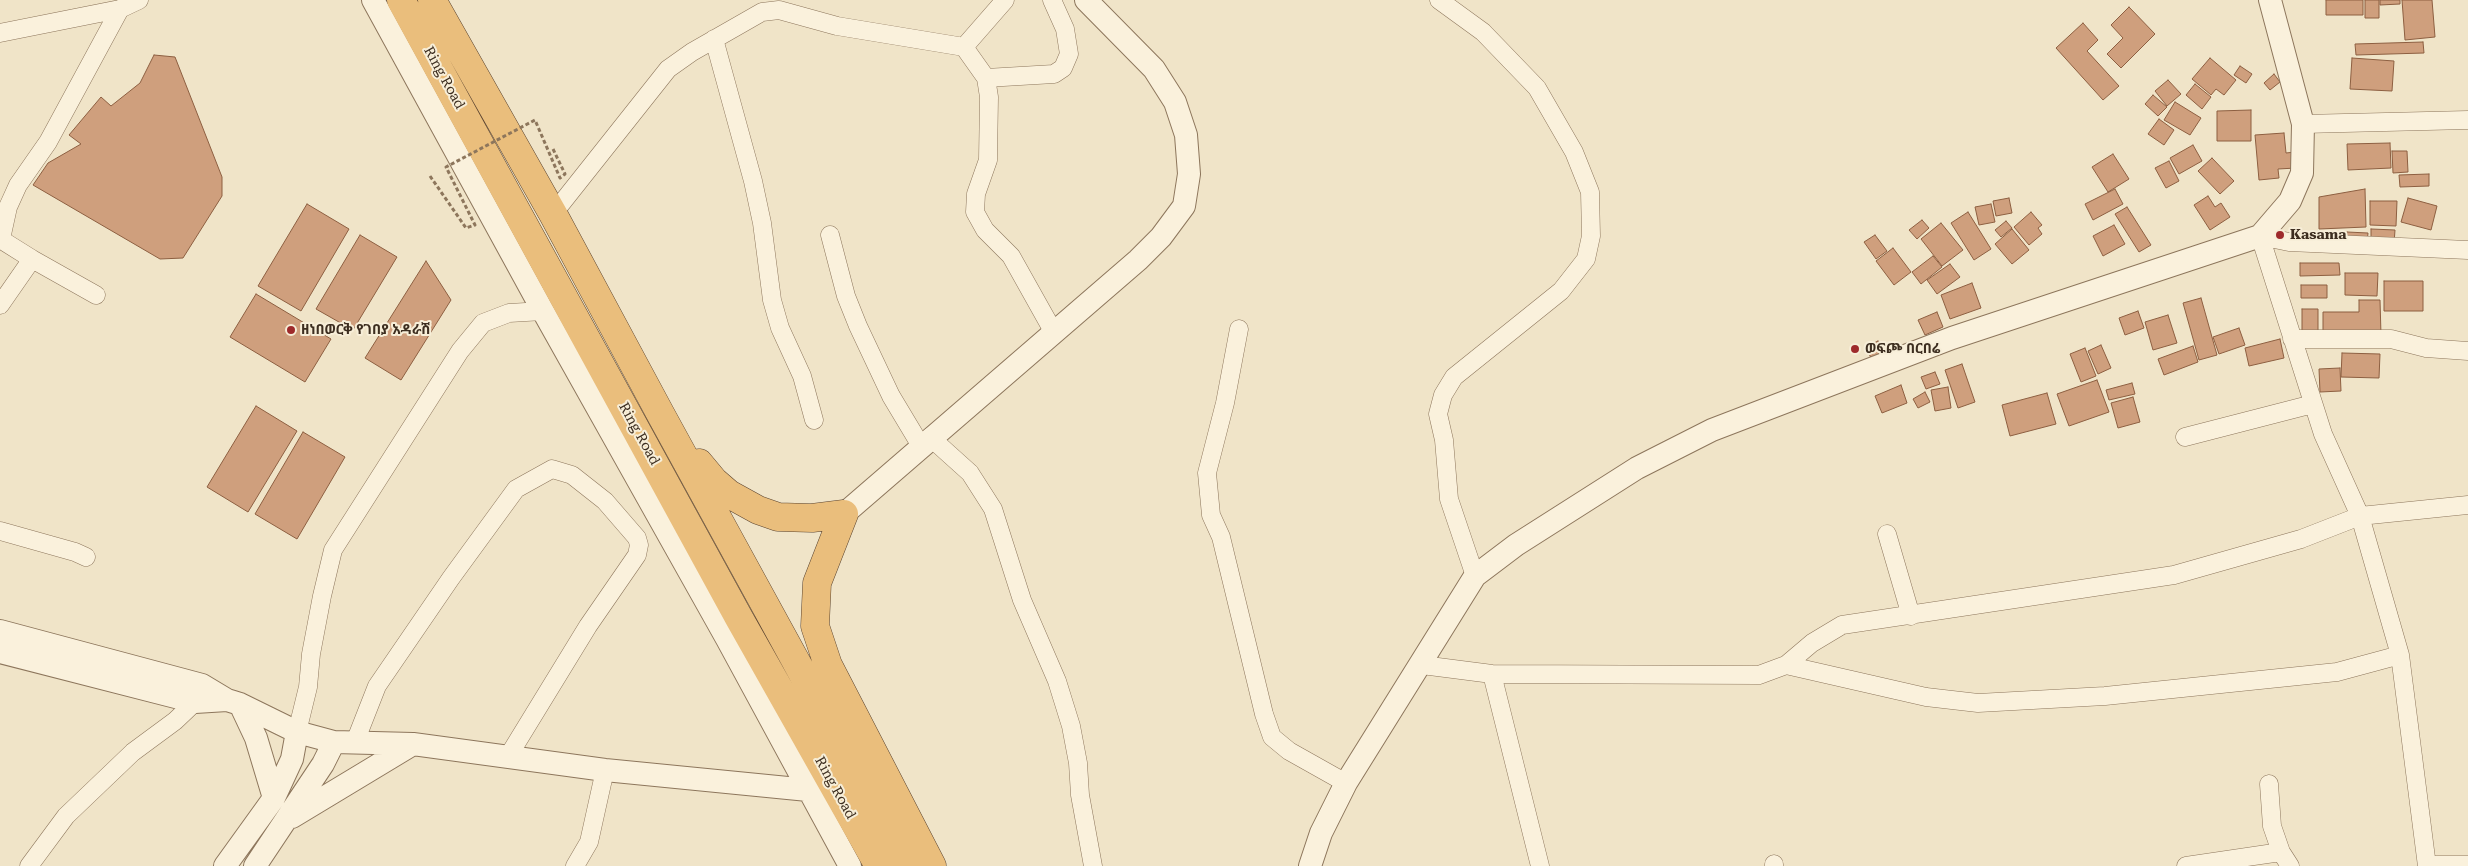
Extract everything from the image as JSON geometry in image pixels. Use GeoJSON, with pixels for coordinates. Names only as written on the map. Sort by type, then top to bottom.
{"type":"FeatureCollection","features":[{"type":"Feature","properties":{"kind":"highway","name":"Ring Road"},"geometry":{"type":"LineString","coordinates":[[401,0],[744,626],[879,866]]}},
{"type":"Feature","properties":{"kind":"highway","name":"Ring Road"},"geometry":{"type":"LineString","coordinates":[[432,0],[553,214],[908,866]]}},
{"type":"Feature","properties":{"kind":"highway"},"geometry":{"type":"LineString","coordinates":[[660,413],[714,481],[729,494],[758,510],[778,517],[812,518],[844,514],[817,583],[815,626],[828,665],[932,866]]}},
{"type":"Feature","properties":{"kind":"street"},"geometry":{"type":"LineString","coordinates":[[0,33],[120,9],[139,0]]}},
{"type":"Feature","properties":{"kind":"street"},"geometry":{"type":"LineString","coordinates":[[372,0],[543,311],[727,639],[850,866]]}},
{"type":"Feature","properties":{"kind":"street"},"geometry":{"type":"LineString","coordinates":[[964,47],[1005,0]]}},
{"type":"Feature","properties":{"kind":"street"},"geometry":{"type":"LineString","coordinates":[[986,78],[1054,74],[1063,68],[1069,54],[1065,29],[1052,0]]}},
{"type":"Feature","properties":{"kind":"street"},"geometry":{"type":"LineString","coordinates":[[844,514],[925,442],[1138,260],[1161,237],[1184,206],[1189,174],[1186,135],[1176,102],[1154,69],[1086,0]]}},
{"type":"Feature","properties":{"kind":"street"},"geometry":{"type":"LineString","coordinates":[[1439,0],[1483,32],[1537,88],[1574,152],[1590,192],[1591,236],[1586,259],[1561,292],[1454,377],[1443,395],[1438,414],[1444,440],[1449,499],[1475,576]]}},
{"type":"Feature","properties":{"kind":"street"},"geometry":{"type":"LineString","coordinates":[[2260,236],[2290,201],[2302,173],[2303,124],[2270,0]]}},
{"type":"Feature","properties":{"kind":"street"},"geometry":{"type":"LineString","coordinates":[[96,295],[0,239],[8,207],[18,185],[48,142],[120,9]]}},
{"type":"Feature","properties":{"kind":"street"},"geometry":{"type":"LineString","coordinates":[[553,214],[668,69],[714,39],[762,12],[780,10],[837,26],[964,47],[986,78],[989,97],[988,160],[976,194],[975,212],[986,230],[1011,256],[1053,332]]}},
{"type":"Feature","properties":{"kind":"street"},"geometry":{"type":"LineString","coordinates":[[714,39],[755,189],[762,223],[772,300],[780,328],[802,376],[814,420]]}},
{"type":"Feature","properties":{"kind":"street"},"geometry":{"type":"LineString","coordinates":[[2303,124],[2468,120]]}},
{"type":"Feature","properties":{"kind":"street"},"geometry":{"type":"LineString","coordinates":[[830,235],[846,296],[891,396],[925,442],[970,473],[993,508],[1022,600],[1057,681],[1071,726],[1078,763],[1080,795],[1093,866]]}},
{"type":"Feature","properties":{"kind":"street"},"geometry":{"type":"LineString","coordinates":[[2260,236],[2323,434],[2360,516],[2400,655],[2427,865],[2468,865]]}},
{"type":"Feature","properties":{"kind":"street"},"geometry":{"type":"LineString","coordinates":[[1310,866],[1321,833],[1346,783],[1422,665],[1475,576],[1516,545],[1638,468],[1712,430],[1952,338],[2260,236],[2289,242],[2468,250]]}},
{"type":"Feature","properties":{"kind":"street"},"geometry":{"type":"LineString","coordinates":[[0,304],[32,259]]}},
{"type":"Feature","properties":{"kind":"street"},"geometry":{"type":"LineString","coordinates":[[225,866],[274,798],[292,759],[308,687],[311,654],[322,596],[333,550],[460,351],[484,323],[509,313],[543,311]]}},
{"type":"Feature","properties":{"kind":"street"},"geometry":{"type":"LineString","coordinates":[[1239,329],[1225,403],[1207,473],[1210,515],[1221,537],[1264,714],[1272,737],[1289,751],[1346,783]]}},
{"type":"Feature","properties":{"kind":"street"},"geometry":{"type":"LineString","coordinates":[[2292,339],[2390,339],[2426,348],[2468,351]]}},
{"type":"Feature","properties":{"kind":"street"},"geometry":{"type":"LineString","coordinates":[[2185,437],[2313,404]]}},
{"type":"Feature","properties":{"kind":"street"},"geometry":{"type":"LineString","coordinates":[[259,864],[323,764],[344,742],[377,686],[456,570],[516,488],[552,470],[572,475],[605,500],[637,538],[639,545],[637,555],[588,626],[509,756]]}},
{"type":"Feature","properties":{"kind":"street"},"geometry":{"type":"LineString","coordinates":[[1422,665],[1492,674],[1759,675],[1786,665],[1812,642],[1842,625],[2174,575],[2301,539],[2360,516],[2468,505]]}},
{"type":"Feature","properties":{"kind":"street"},"geometry":{"type":"LineString","coordinates":[[0,531],[75,552],[86,557]]}},
{"type":"Feature","properties":{"kind":"street"},"geometry":{"type":"LineString","coordinates":[[1887,534],[1911,616]]}},
{"type":"Feature","properties":{"kind":"street"},"geometry":{"type":"LineString","coordinates":[[0,631],[199,693]]}},
{"type":"Feature","properties":{"kind":"street"},"geometry":{"type":"LineString","coordinates":[[0,652],[234,702],[297,732],[344,742],[413,744],[605,770],[808,790]]}},
{"type":"Feature","properties":{"kind":"street"},"geometry":{"type":"LineString","coordinates":[[1786,665],[1926,697],[1978,703],[2106,696],[2337,672],[2400,655]]}},
{"type":"Feature","properties":{"kind":"street"},"geometry":{"type":"LineString","coordinates":[[1492,674],[1540,866]]}},
{"type":"Feature","properties":{"kind":"street"},"geometry":{"type":"LineString","coordinates":[[29,866],[66,816],[133,752],[175,721],[199,693]]}},
{"type":"Feature","properties":{"kind":"street"},"geometry":{"type":"LineString","coordinates":[[234,702],[256,738],[274,798]]}},
{"type":"Feature","properties":{"kind":"street"},"geometry":{"type":"LineString","coordinates":[[287,820],[413,744]]}},
{"type":"Feature","properties":{"kind":"street"},"geometry":{"type":"LineString","coordinates":[[575,866],[589,842],[605,770]]}},
{"type":"Feature","properties":{"kind":"street"},"geometry":{"type":"LineString","coordinates":[[2186,866],[2286,859],[2272,826],[2270,784]]}},
{"type":"Feature","properties":{"kind":"path"},"geometry":{"type":"LineString","coordinates":[[430,176],[466,228],[475,225],[446,167],[535,120],[560,178],[565,174],[553,149]]}},
{"type":"Feature","properties":{"kind":"building"},"geometry":{"type":"Polygon","coordinates":[[[2326,0],[2363,0],[2363,15],[2326,15],[2326,0]]]}},
{"type":"Feature","properties":{"kind":"building"},"geometry":{"type":"Polygon","coordinates":[[[2365,0],[2379,0],[2379,18],[2365,18],[2365,0]]]}},
{"type":"Feature","properties":{"kind":"building"},"geometry":{"type":"Polygon","coordinates":[[[2380,0],[2400,0],[2400,4],[2380,5],[2380,0]]]}},
{"type":"Feature","properties":{"kind":"building"},"geometry":{"type":"Polygon","coordinates":[[[2402,0],[2432,0],[2435,37],[2405,40],[2402,0]]]}},
{"type":"Feature","properties":{"kind":"building"},"geometry":{"type":"Polygon","coordinates":[[[2129,7],[2155,34],[2121,68],[2107,54],[2123,38],[2111,25],[2129,7]]]}},
{"type":"Feature","properties":{"kind":"building"},"geometry":{"type":"Polygon","coordinates":[[[2083,23],[2098,40],[2087,51],[2119,86],[2103,100],[2056,48],[2083,23]]]}},
{"type":"Feature","properties":{"kind":"building"},"geometry":{"type":"Polygon","coordinates":[[[2423,42],[2424,53],[2356,55],[2355,44],[2423,42]]]}},
{"type":"Feature","properties":{"kind":"building"},"geometry":{"type":"Polygon","coordinates":[[[154,55],[175,57],[222,177],[222,196],[183,258],[160,259],[33,185],[48,163],[81,144],[69,135],[101,97],[111,106],[140,83],[154,55]]]}},
{"type":"Feature","properties":{"kind":"building"},"geometry":{"type":"Polygon","coordinates":[[[2210,58],[2236,80],[2224,95],[2216,89],[2211,95],[2192,79],[2210,58]]]}},
{"type":"Feature","properties":{"kind":"building"},"geometry":{"type":"Polygon","coordinates":[[[2352,58],[2394,61],[2392,91],[2350,89],[2352,58]]]}},
{"type":"Feature","properties":{"kind":"building"},"geometry":{"type":"Polygon","coordinates":[[[2240,66],[2252,74],[2246,83],[2234,75],[2240,66]]]}},
{"type":"Feature","properties":{"kind":"building"},"geometry":{"type":"Polygon","coordinates":[[[2274,74],[2280,82],[2270,90],[2264,83],[2274,74]]]}},
{"type":"Feature","properties":{"kind":"building"},"geometry":{"type":"Polygon","coordinates":[[[2168,80],[2181,94],[2167,106],[2155,91],[2168,80]]]}},
{"type":"Feature","properties":{"kind":"building"},"geometry":{"type":"Polygon","coordinates":[[[2195,84],[2211,97],[2202,109],[2186,95],[2195,84]]]}},
{"type":"Feature","properties":{"kind":"building"},"geometry":{"type":"Polygon","coordinates":[[[2153,95],[2167,107],[2158,116],[2145,104],[2153,95]]]}},
{"type":"Feature","properties":{"kind":"building"},"geometry":{"type":"Polygon","coordinates":[[[2175,102],[2201,118],[2190,135],[2164,120],[2175,102]]]}},
{"type":"Feature","properties":{"kind":"building"},"geometry":{"type":"Polygon","coordinates":[[[2251,110],[2251,141],[2217,141],[2217,111],[2251,110]]]}},
{"type":"Feature","properties":{"kind":"building"},"geometry":{"type":"Polygon","coordinates":[[[2159,119],[2174,130],[2164,145],[2148,134],[2159,119]]]}},
{"type":"Feature","properties":{"kind":"building"},"geometry":{"type":"Polygon","coordinates":[[[2284,133],[2286,153],[2295,152],[2296,168],[2278,169],[2279,178],[2259,180],[2255,135],[2284,133]]]}},
{"type":"Feature","properties":{"kind":"building"},"geometry":{"type":"Polygon","coordinates":[[[2390,143],[2391,168],[2348,170],[2347,144],[2390,143]]]}},
{"type":"Feature","properties":{"kind":"building"},"geometry":{"type":"Polygon","coordinates":[[[2193,145],[2202,161],[2179,174],[2170,158],[2193,145]]]}},
{"type":"Feature","properties":{"kind":"building"},"geometry":{"type":"Polygon","coordinates":[[[2392,151],[2407,151],[2408,172],[2393,173],[2392,151]]]}},
{"type":"Feature","properties":{"kind":"building"},"geometry":{"type":"Polygon","coordinates":[[[2113,154],[2129,179],[2108,192],[2092,167],[2113,154]]]}},
{"type":"Feature","properties":{"kind":"building"},"geometry":{"type":"Polygon","coordinates":[[[2212,158],[2234,181],[2220,194],[2198,171],[2212,158]]]}},
{"type":"Feature","properties":{"kind":"building"},"geometry":{"type":"Polygon","coordinates":[[[2169,161],[2179,181],[2166,188],[2155,168],[2169,161]]]}},
{"type":"Feature","properties":{"kind":"building"},"geometry":{"type":"Polygon","coordinates":[[[2429,174],[2429,186],[2400,187],[2399,175],[2429,174]]]}},
{"type":"Feature","properties":{"kind":"building"},"geometry":{"type":"Polygon","coordinates":[[[2115,189],[2123,204],[2093,220],[2085,204],[2115,189]]]}},
{"type":"Feature","properties":{"kind":"building"},"geometry":{"type":"Polygon","coordinates":[[[2365,189],[2366,227],[2319,229],[2319,197],[2365,189]]]}},
{"type":"Feature","properties":{"kind":"building"},"geometry":{"type":"Polygon","coordinates":[[[2208,196],[2215,207],[2221,203],[2230,217],[2210,230],[2194,205],[2208,196]]]}},
{"type":"Feature","properties":{"kind":"building"},"geometry":{"type":"Polygon","coordinates":[[[2009,198],[2012,213],[1996,216],[1993,201],[2009,198]]]}},
{"type":"Feature","properties":{"kind":"building"},"geometry":{"type":"Polygon","coordinates":[[[2408,198],[2437,206],[2431,230],[2401,222],[2408,198]]]}},
{"type":"Feature","properties":{"kind":"building"},"geometry":{"type":"Polygon","coordinates":[[[2370,201],[2397,201],[2396,226],[2370,225],[2370,201]]]}},
{"type":"Feature","properties":{"kind":"building"},"geometry":{"type":"Polygon","coordinates":[[[307,204],[349,229],[301,311],[258,286],[307,204]]]}},
{"type":"Feature","properties":{"kind":"building"},"geometry":{"type":"Polygon","coordinates":[[[1991,204],[1995,222],[1979,225],[1975,207],[1991,204]]]}},
{"type":"Feature","properties":{"kind":"building"},"geometry":{"type":"Polygon","coordinates":[[[2127,207],[2151,245],[2139,252],[2115,214],[2127,207]]]}},
{"type":"Feature","properties":{"kind":"building"},"geometry":{"type":"Polygon","coordinates":[[[1968,212],[1991,249],[1974,260],[1951,223],[1968,212]]]}},
{"type":"Feature","properties":{"kind":"building"},"geometry":{"type":"Polygon","coordinates":[[[2031,212],[2042,225],[2038,228],[2042,234],[2029,245],[2014,227],[2031,212]]]}},
{"type":"Feature","properties":{"kind":"building"},"geometry":{"type":"Polygon","coordinates":[[[1922,220],[1929,228],[1917,239],[1909,230],[1922,220]]]}},
{"type":"Feature","properties":{"kind":"building"},"geometry":{"type":"Polygon","coordinates":[[[2006,221],[2012,228],[2001,237],[1995,230],[2006,221]]]}},
{"type":"Feature","properties":{"kind":"building"},"geometry":{"type":"Polygon","coordinates":[[[1941,223],[1963,250],[1942,266],[1921,239],[1941,223]]]}},
{"type":"Feature","properties":{"kind":"building"},"geometry":{"type":"Polygon","coordinates":[[[2114,225],[2125,244],[2103,256],[2093,236],[2114,225]]]}},
{"type":"Feature","properties":{"kind":"building"},"geometry":{"type":"Polygon","coordinates":[[[2012,229],[2029,250],[2012,264],[1995,244],[2012,229]]]}},
{"type":"Feature","properties":{"kind":"building"},"geometry":{"type":"Polygon","coordinates":[[[2371,229],[2395,230],[2394,244],[2371,243],[2371,229]]]}},
{"type":"Feature","properties":{"kind":"building"},"geometry":{"type":"Polygon","coordinates":[[[2347,232],[2368,233],[2367,244],[2347,243],[2347,232]]]}},
{"type":"Feature","properties":{"kind":"building"},"geometry":{"type":"Polygon","coordinates":[[[360,235],[397,257],[353,330],[316,309],[360,235]]]}},
{"type":"Feature","properties":{"kind":"building"},"geometry":{"type":"Polygon","coordinates":[[[1875,235],[1887,251],[1876,259],[1864,242],[1875,235]]]}},
{"type":"Feature","properties":{"kind":"building"},"geometry":{"type":"Polygon","coordinates":[[[1893,248],[1911,272],[1894,285],[1876,261],[1893,248]]]}},
{"type":"Feature","properties":{"kind":"building"},"geometry":{"type":"Polygon","coordinates":[[[1933,256],[1942,267],[1921,284],[1912,272],[1933,256]]]}},
{"type":"Feature","properties":{"kind":"building"},"geometry":{"type":"Polygon","coordinates":[[[426,261],[451,300],[401,380],[365,358],[426,261]]]}},
{"type":"Feature","properties":{"kind":"building"},"geometry":{"type":"Polygon","coordinates":[[[2300,263],[2339,263],[2340,275],[2300,276],[2300,263]]]}},
{"type":"Feature","properties":{"kind":"building"},"geometry":{"type":"Polygon","coordinates":[[[1950,264],[1960,277],[1937,294],[1927,280],[1950,264]]]}},
{"type":"Feature","properties":{"kind":"building"},"geometry":{"type":"Polygon","coordinates":[[[2345,273],[2378,273],[2377,296],[2345,295],[2345,273]]]}},
{"type":"Feature","properties":{"kind":"building"},"geometry":{"type":"Polygon","coordinates":[[[2384,281],[2423,281],[2423,311],[2384,311],[2384,281]]]}},
{"type":"Feature","properties":{"kind":"building"},"geometry":{"type":"Polygon","coordinates":[[[1972,283],[1981,308],[1950,319],[1941,295],[1972,283]]]}},
{"type":"Feature","properties":{"kind":"building"},"geometry":{"type":"Polygon","coordinates":[[[2301,285],[2327,285],[2327,298],[2301,298],[2301,285]]]}},
{"type":"Feature","properties":{"kind":"building"},"geometry":{"type":"Polygon","coordinates":[[[256,294],[331,339],[305,382],[230,337],[256,294]]]}},
{"type":"Feature","properties":{"kind":"building"},"geometry":{"type":"Polygon","coordinates":[[[2201,298],[2217,355],[2199,360],[2183,303],[2201,298]]]}},
{"type":"Feature","properties":{"kind":"building"},"geometry":{"type":"Polygon","coordinates":[[[2359,300],[2380,300],[2381,335],[2323,335],[2323,312],[2359,312],[2359,300]]]}},
{"type":"Feature","properties":{"kind":"building"},"geometry":{"type":"Polygon","coordinates":[[[2302,309],[2318,309],[2318,334],[2302,334],[2302,309]]]}},
{"type":"Feature","properties":{"kind":"building"},"geometry":{"type":"Polygon","coordinates":[[[2138,311],[2144,328],[2125,335],[2119,318],[2138,311]]]}},
{"type":"Feature","properties":{"kind":"building"},"geometry":{"type":"Polygon","coordinates":[[[1937,312],[1943,327],[1925,335],[1918,320],[1937,312]]]}},
{"type":"Feature","properties":{"kind":"building"},"geometry":{"type":"Polygon","coordinates":[[[2168,315],[2177,343],[2153,350],[2145,322],[2168,315]]]}},
{"type":"Feature","properties":{"kind":"building"},"geometry":{"type":"Polygon","coordinates":[[[2239,328],[2245,345],[2219,354],[2213,337],[2239,328]]]}},
{"type":"Feature","properties":{"kind":"building"},"geometry":{"type":"Polygon","coordinates":[[[2280,339],[2284,358],[2249,366],[2245,348],[2280,339]]]}},
{"type":"Feature","properties":{"kind":"building"},"geometry":{"type":"Polygon","coordinates":[[[1878,341],[1883,352],[1871,358],[1866,347],[1878,341]]]}},
{"type":"Feature","properties":{"kind":"building"},"geometry":{"type":"Polygon","coordinates":[[[2101,345],[2111,368],[2098,374],[2088,351],[2101,345]]]}},
{"type":"Feature","properties":{"kind":"building"},"geometry":{"type":"Polygon","coordinates":[[[2193,346],[2198,362],[2164,375],[2158,359],[2193,346]]]}},
{"type":"Feature","properties":{"kind":"building"},"geometry":{"type":"Polygon","coordinates":[[[2085,348],[2096,376],[2081,382],[2070,354],[2085,348]]]}},
{"type":"Feature","properties":{"kind":"building"},"geometry":{"type":"Polygon","coordinates":[[[2342,353],[2380,354],[2379,378],[2341,377],[2342,353]]]}},
{"type":"Feature","properties":{"kind":"building"},"geometry":{"type":"Polygon","coordinates":[[[1962,364],[1975,402],[1958,408],[1945,370],[1962,364]]]}},
{"type":"Feature","properties":{"kind":"building"},"geometry":{"type":"Polygon","coordinates":[[[2340,368],[2341,391],[2320,392],[2319,369],[2340,368]]]}},
{"type":"Feature","properties":{"kind":"building"},"geometry":{"type":"Polygon","coordinates":[[[1935,372],[1940,384],[1926,389],[1921,377],[1935,372]]]}},
{"type":"Feature","properties":{"kind":"building"},"geometry":{"type":"Polygon","coordinates":[[[2097,380],[2109,412],[2069,426],[2057,394],[2097,380]]]}},
{"type":"Feature","properties":{"kind":"building"},"geometry":{"type":"Polygon","coordinates":[[[2132,383],[2135,394],[2109,400],[2106,390],[2132,383]]]}},
{"type":"Feature","properties":{"kind":"building"},"geometry":{"type":"Polygon","coordinates":[[[1901,385],[1907,403],[1882,413],[1875,396],[1901,385]]]}},
{"type":"Feature","properties":{"kind":"building"},"geometry":{"type":"Polygon","coordinates":[[[1948,387],[1951,408],[1935,411],[1931,390],[1948,387]]]}},
{"type":"Feature","properties":{"kind":"building"},"geometry":{"type":"Polygon","coordinates":[[[1925,392],[1930,402],[1918,408],[1913,399],[1925,392]]]}},
{"type":"Feature","properties":{"kind":"building"},"geometry":{"type":"Polygon","coordinates":[[[2047,393],[2056,424],[2010,436],[2002,405],[2047,393]]]}},
{"type":"Feature","properties":{"kind":"building"},"geometry":{"type":"Polygon","coordinates":[[[2133,397],[2140,422],[2118,428],[2111,403],[2133,397]]]}},
{"type":"Feature","properties":{"kind":"building"},"geometry":{"type":"Polygon","coordinates":[[[256,406],[297,431],[248,512],[207,487],[256,406]]]}},
{"type":"Feature","properties":{"kind":"building"},"geometry":{"type":"Polygon","coordinates":[[[303,432],[345,457],[297,539],[255,514],[303,432]]]}},
{"type":"Feature","properties":{"kind":"place","name":"Kasama"},"geometry":{"type":"Point","coordinates":[2280,235]}},
{"type":"Feature","properties":{"kind":"place","name":"ዘነበወርቅ የገበያ አዳራሽ"},"geometry":{"type":"Point","coordinates":[291,330]}},
{"type":"Feature","properties":{"kind":"place","name":"ወፍጮ በርበሬ"},"geometry":{"type":"Point","coordinates":[1855,349]}}]}
